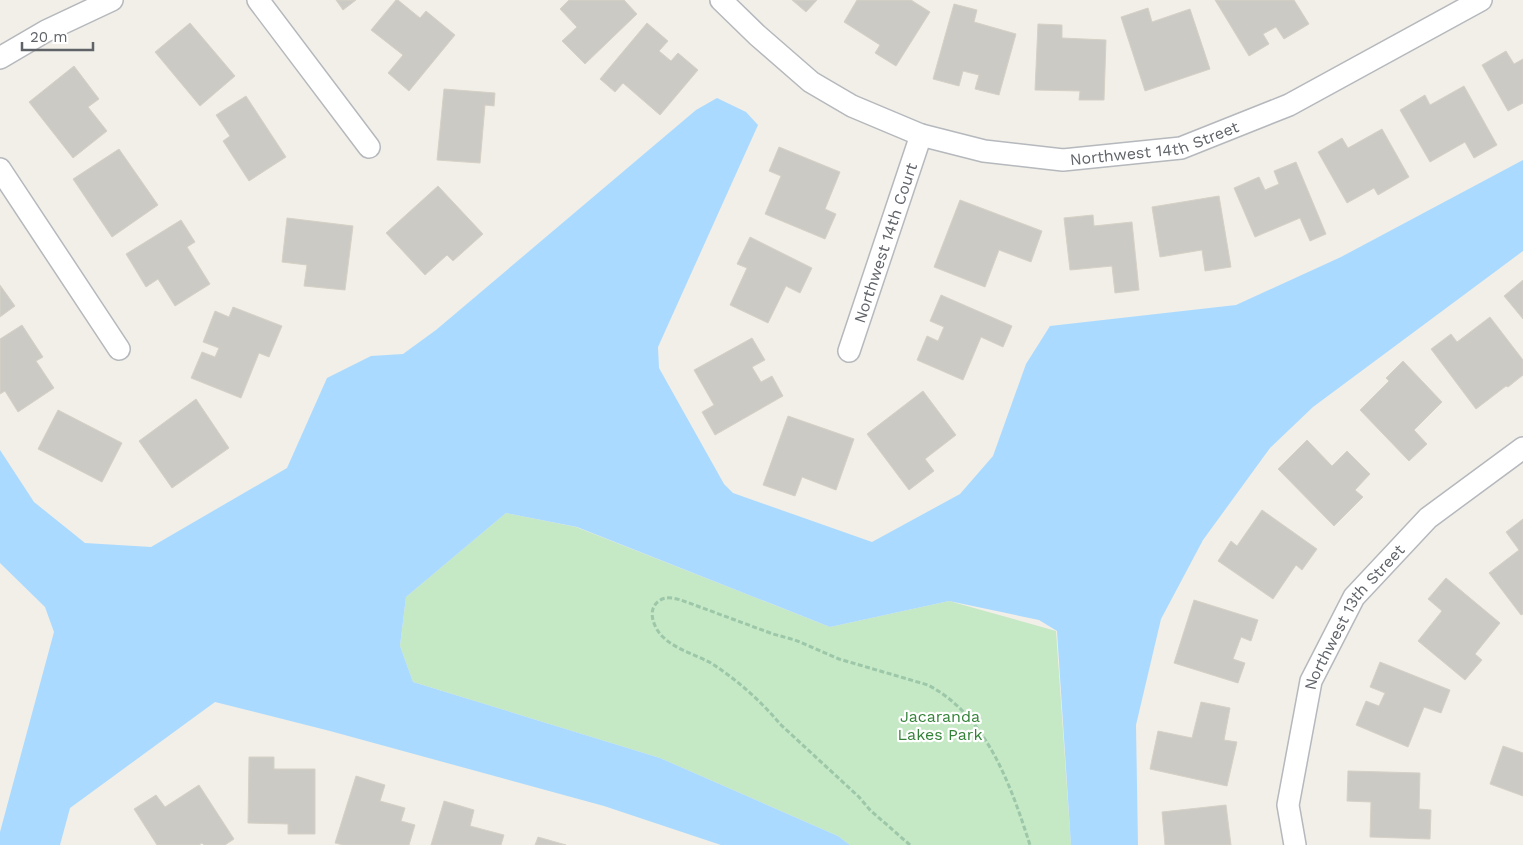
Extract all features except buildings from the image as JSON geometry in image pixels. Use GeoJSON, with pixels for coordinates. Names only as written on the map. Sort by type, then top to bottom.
{"type":"FeatureCollection","features":[{"type":"Feature","properties":{"kind":"street"},"geometry":{"type":"LineString","coordinates":[[0,58],[46,31],[112,0]]}},
{"type":"Feature","properties":{"kind":"street"},"geometry":{"type":"LineString","coordinates":[[258,0],[369,148]]}},
{"type":"Feature","properties":{"kind":"street","name":"Northwest 14th Street"},"geometry":{"type":"LineString","coordinates":[[721,0],[757,35],[811,82],[852,106],[921,135],[984,151],[1063,160],[1181,148],[1289,105],[1480,0]]}},
{"type":"Feature","properties":{"kind":"street","name":"Northwest 14th Court"},"geometry":{"type":"LineString","coordinates":[[849,351],[921,135]]}},
{"type":"Feature","properties":{"kind":"street"},"geometry":{"type":"LineString","coordinates":[[0,168],[119,349]]}},
{"type":"Feature","properties":{"kind":"street","name":"Northwest 13th Street"},"geometry":{"type":"LineString","coordinates":[[1295,845],[1288,805],[1311,681],[1354,597],[1428,518],[1523,448]]}},
{"type":"Feature","properties":{"kind":"path"},"geometry":{"type":"LineString","coordinates":[[910,845],[870,810],[859,797],[737,682],[712,664],[667,641],[659,633],[652,616],[653,608],[658,601],[665,598],[681,600],[794,640],[839,659],[928,686],[941,692],[967,715],[987,743],[1007,783],[1030,845]]}},
{"type":"Feature","properties":{"kind":"green space","name":"Jacaranda Lakes Park"},"geometry":{"type":"Polygon","coordinates":[[[506,513],[576,527],[830,627],[949,601],[1056,631],[1071,845],[850,845],[838,836],[660,758],[413,682],[400,646],[406,597],[506,513]]]}},
{"type":"Feature","properties":{"kind":"water"},"geometry":{"type":"Polygon","coordinates":[[[717,98],[746,112],[758,125],[658,347],[659,368],[724,484],[733,493],[872,542],[960,494],[993,456],[1026,364],[1050,326],[1236,305],[1341,257],[1523,160],[1523,251],[1313,407],[1270,448],[1203,540],[1161,619],[1136,725],[1138,845],[1071,845],[1057,631],[1039,620],[949,601],[830,627],[577,527],[506,513],[406,597],[400,646],[413,682],[660,758],[838,836],[850,845],[721,845],[604,806],[330,731],[215,702],[70,808],[60,845],[0,845],[0,832],[54,632],[45,607],[0,563],[0,450],[34,502],[85,543],[151,547],[287,468],[327,378],[371,356],[403,354],[436,330],[696,110],[717,98]]]}}]}
